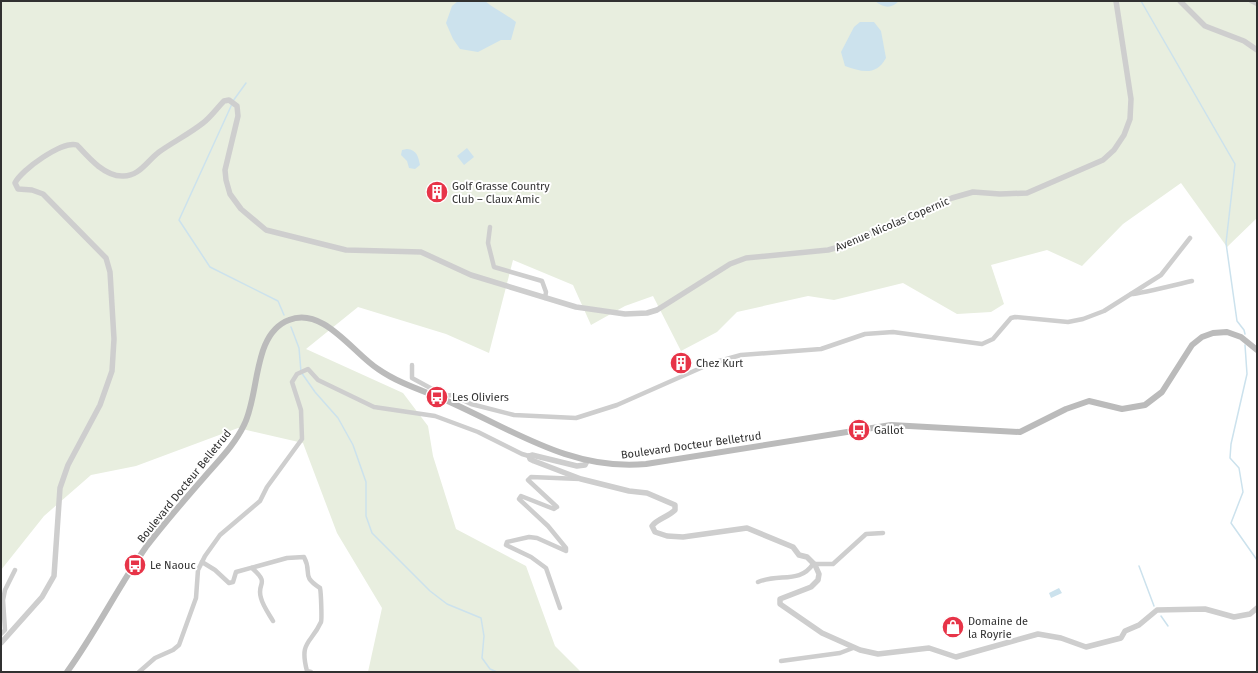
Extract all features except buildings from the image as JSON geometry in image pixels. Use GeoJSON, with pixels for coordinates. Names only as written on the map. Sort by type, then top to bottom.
{"type":"FeatureCollection","features":[{"type":"Feature","properties":{"kind":"main road","name":"Boulevard Docteur Belletrud"},"geometry":{"type":"LineString","coordinates":[[66,672],[146,548],[239,436],[251,407],[267,339],[281,324],[290,319],[304,317],[323,323],[376,369],[406,384],[556,451],[587,461],[617,465],[646,464],[891,425],[1020,432],[1082,403],[1099,403],[1122,409],[1145,405],[1162,392],[1192,345],[1202,337],[1213,333],[1227,332],[1248,341],[1257,350]]}},
{"type":"Feature","properties":{"kind":"street","name":"Avenue Nicolas Copernic"},"geometry":{"type":"LineString","coordinates":[[1,643],[42,597],[54,576],[60,488],[68,465],[100,405],[112,371],[114,339],[110,272],[106,258],[43,194],[32,190],[18,189],[15,183],[18,176],[28,168],[63,147],[69,144],[78,145],[88,158],[110,172],[121,176],[131,175],[138,172],[157,153],[204,122],[224,101],[229,100],[236,105],[238,116],[225,170],[226,180],[230,194],[241,209],[266,230],[346,250],[421,252],[471,275],[576,307],[625,314],[650,313],[730,264],[746,258],[839,247],[952,198],[973,192],[1000,194],[1028,193],[1103,160],[1114,150],[1124,135],[1130,119],[1131,99],[1116,1]]}},
{"type":"Feature","properties":{"kind":"street"},"geometry":{"type":"LineString","coordinates":[[1180,1],[1205,26],[1244,41],[1257,50]]}},
{"type":"Feature","properties":{"kind":"street"},"geometry":{"type":"LineString","coordinates":[[1251,1],[1257,4]]}},
{"type":"Feature","properties":{"kind":"street"},"geometry":{"type":"LineString","coordinates":[[490,227],[488,243],[494,267],[542,281],[546,292],[545,298]]}},
{"type":"Feature","properties":{"kind":"street"},"geometry":{"type":"LineString","coordinates":[[412,365],[412,378],[434,390],[437,397],[452,395],[471,404],[514,415],[576,418],[617,405],[712,363],[741,355],[821,349],[850,338],[880,332],[893,332],[982,344],[993,339],[1011,318],[1019,316],[1050,322],[1083,320],[1104,311],[1162,275],[1190,238]]}},
{"type":"Feature","properties":{"kind":"street"},"geometry":{"type":"LineString","coordinates":[[1131,294],[1134,295],[1147,290],[1192,281]]}},
{"type":"Feature","properties":{"kind":"street"},"geometry":{"type":"LineString","coordinates":[[139,672],[155,658],[173,650],[179,645],[196,598],[198,570],[202,562],[220,535],[260,501],[267,487],[302,439],[300,410],[292,382],[297,374],[308,369],[318,380],[374,408],[435,416],[478,432],[522,454],[577,466],[585,465],[587,461]]}},
{"type":"Feature","properties":{"kind":"street"},"geometry":{"type":"LineString","coordinates":[[529,456],[530,459],[534,461],[582,479],[629,491],[647,493],[675,505],[675,510],[669,516],[655,522],[652,526],[654,532],[667,536],[683,537],[747,528],[793,547],[799,554],[807,558],[813,564],[819,574],[818,580],[814,585],[780,599],[780,604],[822,633],[853,648],[884,655],[928,648],[956,657],[1038,634],[1061,638],[1086,647],[1118,640],[1125,631],[1139,625],[1158,610],[1205,610],[1234,617],[1250,614],[1257,608]]}},
{"type":"Feature","properties":{"kind":"street"},"geometry":{"type":"LineString","coordinates":[[560,608],[546,568],[531,557],[506,545],[506,542],[529,537],[537,538],[566,551],[566,548],[548,526],[519,499],[521,496],[554,509],[557,507],[528,480],[531,477],[582,479]]}},
{"type":"Feature","properties":{"kind":"street"},"geometry":{"type":"LineString","coordinates":[[813,564],[833,564],[866,534],[883,533]]}},
{"type":"Feature","properties":{"kind":"street"},"geometry":{"type":"LineString","coordinates":[[202,562],[215,570],[228,583],[233,582],[236,572],[287,558],[304,557],[308,565],[307,575],[310,581],[320,588],[321,594],[321,621],[306,644],[304,653],[307,671],[311,672]]}},
{"type":"Feature","properties":{"kind":"street"},"geometry":{"type":"LineString","coordinates":[[758,582],[780,577],[797,577],[808,572],[813,564]]}},
{"type":"Feature","properties":{"kind":"street"},"geometry":{"type":"LineString","coordinates":[[252,568],[262,578],[263,583],[260,595],[261,601],[273,621]]}},
{"type":"Feature","properties":{"kind":"street"},"geometry":{"type":"LineString","coordinates":[[1,634],[5,630],[3,600],[5,590],[15,570]]}},
{"type":"Feature","properties":{"kind":"street"},"geometry":{"type":"LineString","coordinates":[[781,661],[840,653],[853,648]]}},
{"type":"Feature","properties":{"kind":"green space"},"geometry":{"type":"Polygon","coordinates":[[[1,1],[1257,1],[1257,218],[1227,247],[1181,183],[1123,224],[1082,266],[1047,250],[991,265],[1004,304],[991,312],[957,314],[903,283],[834,300],[808,296],[737,312],[717,332],[681,351],[653,296],[625,306],[591,325],[573,285],[513,260],[489,353],[446,334],[358,307],[306,349],[403,393],[428,426],[433,456],[456,529],[526,566],[555,646],[581,672],[368,672],[382,608],[337,533],[303,443],[238,428],[136,466],[91,475],[44,516],[1,570],[1,1]]]}},
{"type":"Feature","properties":{"kind":"water"},"geometry":{"type":"Polygon","coordinates":[[[458,1],[485,1],[512,19],[516,22],[511,40],[501,40],[478,52],[460,49],[453,39],[446,23],[452,6],[458,1]]]}},
{"type":"Feature","properties":{"kind":"water"},"geometry":{"type":"Polygon","coordinates":[[[875,1],[899,1],[896,4],[887,7],[875,1]]]}},
{"type":"Feature","properties":{"kind":"water"},"geometry":{"type":"Polygon","coordinates":[[[860,22],[874,22],[881,31],[886,58],[878,68],[873,70],[863,71],[845,66],[841,52],[854,27],[860,22]]]}},
{"type":"Feature","properties":{"kind":"water"},"geometry":{"type":"Polygon","coordinates":[[[467,148],[474,157],[464,165],[457,156],[467,148]]]}},
{"type":"Feature","properties":{"kind":"water"},"geometry":{"type":"Polygon","coordinates":[[[407,149],[415,152],[418,156],[420,165],[415,169],[409,168],[407,161],[401,155],[402,150],[407,149]]]}},
{"type":"Feature","properties":{"kind":"water"},"geometry":{"type":"Polygon","coordinates":[[[1059,588],[1062,593],[1051,598],[1049,593],[1059,588]]]}},
{"type":"Feature","properties":{"kind":"waterway"},"geometry":{"type":"LineString","coordinates":[[1141,1],[1235,164],[1226,243],[1237,321],[1244,330],[1245,334]]}},
{"type":"Feature","properties":{"kind":"waterway"},"geometry":{"type":"LineString","coordinates":[[233,101],[246,83]]}},
{"type":"Feature","properties":{"kind":"waterway"},"geometry":{"type":"LineString","coordinates":[[232,104],[179,220],[210,267],[278,301],[284,315]]}},
{"type":"Feature","properties":{"kind":"waterway"},"geometry":{"type":"LineString","coordinates":[[291,327],[299,348],[301,372],[315,392],[338,418],[353,445],[366,482],[366,516],[372,533],[430,591],[447,604],[481,618],[484,636],[482,658],[490,669],[497,672]]}},
{"type":"Feature","properties":{"kind":"waterway"},"geometry":{"type":"LineString","coordinates":[[1245,345],[1247,374],[1231,444],[1230,458],[1239,468],[1243,492],[1231,523],[1257,560]]}},
{"type":"Feature","properties":{"kind":"waterway"},"geometry":{"type":"LineString","coordinates":[[1139,566],[1154,606]]}},
{"type":"Feature","properties":{"kind":"waterway"},"geometry":{"type":"LineString","coordinates":[[1161,616],[1168,626]]}},
{"type":"Feature","properties":{"kind":"place","name":"Golf Grasse Country Club – Claux Amic"},"geometry":{"type":"Point","coordinates":[437,192]}},
{"type":"Feature","properties":{"kind":"place","name":"Chez Kurt"},"geometry":{"type":"Point","coordinates":[681,363]}},
{"type":"Feature","properties":{"kind":"place","name":"Les Oliviers"},"geometry":{"type":"Point","coordinates":[437,397]}},
{"type":"Feature","properties":{"kind":"place","name":"Gallot"},"geometry":{"type":"Point","coordinates":[859,430]}},
{"type":"Feature","properties":{"kind":"place","name":"Le Naouc"},"geometry":{"type":"Point","coordinates":[135,565]}},
{"type":"Feature","properties":{"kind":"place","name":"Domaine de la Royrie"},"geometry":{"type":"Point","coordinates":[953,627]}}]}
